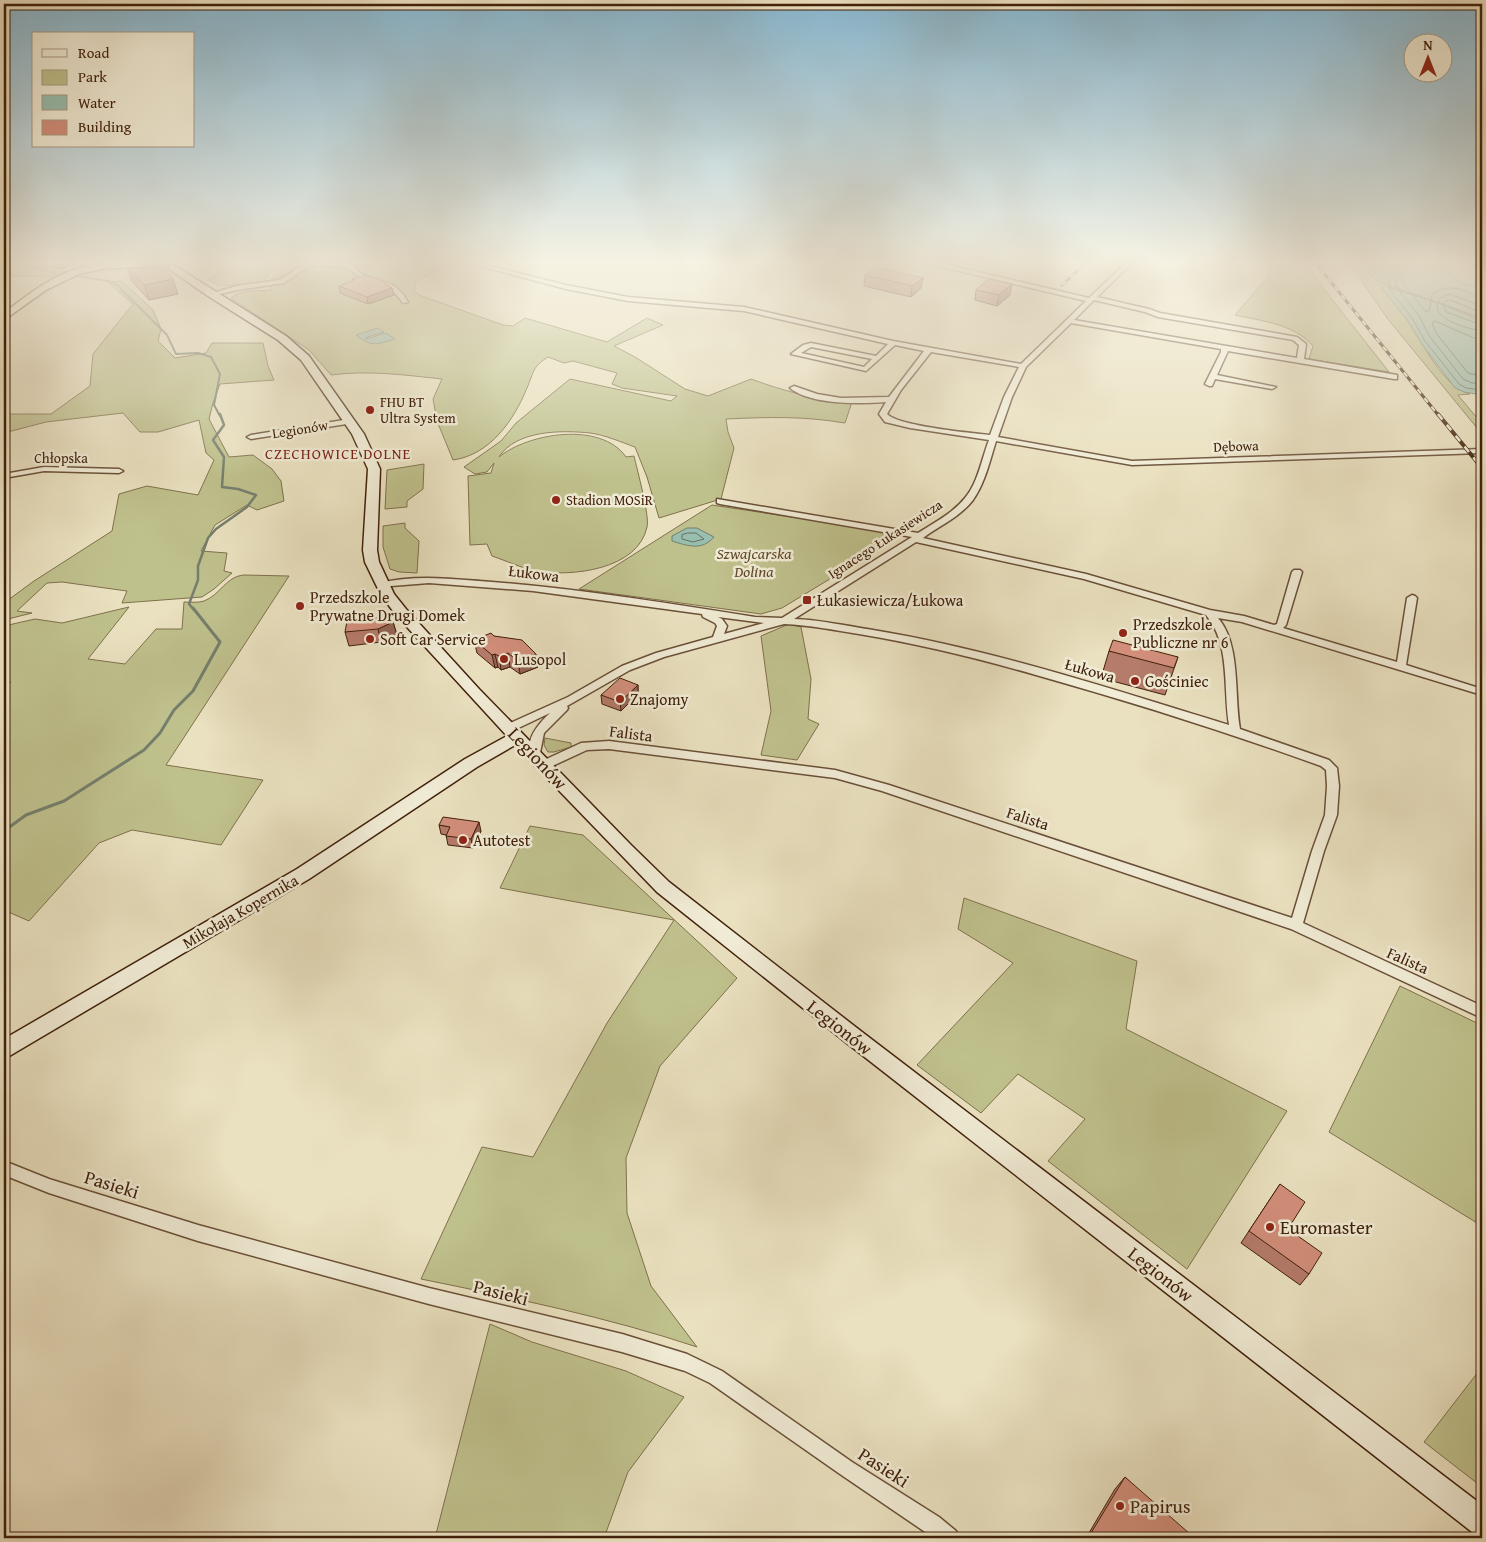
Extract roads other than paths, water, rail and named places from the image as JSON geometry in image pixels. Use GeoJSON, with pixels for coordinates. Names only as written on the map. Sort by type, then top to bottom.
{"type":"FeatureCollection","features":[{"type":"Feature","properties":{"kind":"street","name":"Legionów"},"geometry":{"type":"LineString","coordinates":[[274,333],[291,344],[304,358],[350,421],[366,447],[374,469],[370,550],[372,562],[382,585],[401,612],[625,850],[670,892],[862,1044],[1482,1522]]}},
{"type":"Feature","properties":{"kind":"street"},"geometry":{"type":"LineString","coordinates":[[849,333],[893,343],[1023,366]]}},
{"type":"Feature","properties":{"kind":"street","name":"Ignacego Łukasiewicza"},"geometry":{"type":"LineString","coordinates":[[514,732],[626,668],[660,655],[784,621],[948,518],[969,499],[977,484],[992,438],[1014,382],[1023,366],[1056,333]]}},
{"type":"Feature","properties":{"kind":"street"},"geometry":{"type":"LineString","coordinates":[[1137,333],[1394,377]]}},
{"type":"Feature","properties":{"kind":"street"},"geometry":{"type":"LineString","coordinates":[[1265,333],[1295,338],[1303,344],[1300,360]]}},
{"type":"Feature","properties":{"kind":"street"},"geometry":{"type":"LineString","coordinates":[[877,358],[811,344],[805,346],[796,354],[866,369],[893,343]]}},
{"type":"Feature","properties":{"kind":"street"},"geometry":{"type":"LineString","coordinates":[[1209,384],[1225,352],[1224,348]]}},
{"type":"Feature","properties":{"kind":"street"},"geometry":{"type":"LineString","coordinates":[[794,388],[804,393],[823,397],[868,401],[890,399],[929,349]]}},
{"type":"Feature","properties":{"kind":"street"},"geometry":{"type":"LineString","coordinates":[[1213,376],[1272,387]]}},
{"type":"Feature","properties":{"kind":"street","name":"Dębowa"},"geometry":{"type":"LineString","coordinates":[[890,399],[883,414],[888,420],[931,430],[992,438],[1132,463],[1482,451]]}},
{"type":"Feature","properties":{"kind":"street","name":"Legionów"},"geometry":{"type":"LineString","coordinates":[[250,437],[350,421]]}},
{"type":"Feature","properties":{"kind":"street","name":"Chłopska"},"geometry":{"type":"LineString","coordinates":[[4,476],[44,469],[119,471]]}},
{"type":"Feature","properties":{"kind":"street"},"geometry":{"type":"LineString","coordinates":[[720,501],[899,531],[918,538],[1086,577],[1209,613],[1227,615],[1482,692]]}},
{"type":"Feature","properties":{"kind":"street"},"geometry":{"type":"LineString","coordinates":[[1275,629],[1281,625],[1297,572]]}},
{"type":"Feature","properties":{"kind":"street","name":"Łukowa"},"geometry":{"type":"LineString","coordinates":[[382,585],[412,580],[461,581],[681,608],[764,621],[784,621],[914,640],[982,656],[1102,690],[1235,731],[1325,763],[1330,768],[1333,786],[1331,815],[1296,925]]}},
{"type":"Feature","properties":{"kind":"street"},"geometry":{"type":"LineString","coordinates":[[1401,667],[1412,598]]}},
{"type":"Feature","properties":{"kind":"street","name":"Łukowa"},"geometry":{"type":"LineString","coordinates":[[681,608],[711,616],[729,631],[739,633]]}},
{"type":"Feature","properties":{"kind":"street"},"geometry":{"type":"LineString","coordinates":[[1209,613],[1219,625],[1229,663],[1235,731]]}},
{"type":"Feature","properties":{"kind":"street"},"geometry":{"type":"LineString","coordinates":[[732,616],[741,628],[739,633]]}},
{"type":"Feature","properties":{"kind":"street"},"geometry":{"type":"LineString","coordinates":[[717,639],[722,626]]}},
{"type":"Feature","properties":{"kind":"street","name":"Ignacego Łukasiewicza"},"geometry":{"type":"LineString","coordinates":[[514,732],[540,730],[572,700]]}},
{"type":"Feature","properties":{"kind":"street"},"geometry":{"type":"LineString","coordinates":[[540,730],[534,740],[540,760]]}},
{"type":"Feature","properties":{"kind":"street","name":"Mikołaja Kopernika"},"geometry":{"type":"LineString","coordinates":[[4,1049],[304,874],[471,763],[514,732]]}},
{"type":"Feature","properties":{"kind":"street","name":"Falista"},"geometry":{"type":"LineString","coordinates":[[540,760],[585,746],[609,745],[835,774],[948,808],[1296,925],[1482,1012]]}},
{"type":"Feature","properties":{"kind":"street","name":"Pasieki"},"geometry":{"type":"LineString","coordinates":[[4,1168],[49,1186],[198,1233],[429,1296],[622,1343],[687,1363],[716,1377],[846,1468],[932,1524],[949,1538]]}},
{"type":"Feature","properties":{"kind":"water"},"geometry":{"type":"Polygon","coordinates":[[[362,333],[381,333],[366,339],[386,333],[395,339],[374,344],[366,342],[356,335],[362,333]]]}},
{"type":"Feature","properties":{"kind":"water"},"geometry":{"type":"Polygon","coordinates":[[[1415,333],[1482,333],[1482,395],[1464,392],[1455,388],[1415,333]]]}},
{"type":"Feature","properties":{"kind":"water"},"geometry":{"type":"Polygon","coordinates":[[[687,528],[697,528],[714,537],[700,546],[689,546],[672,541],[672,536],[687,528]]]}},
{"type":"Feature","properties":{"kind":"waterway"},"geometry":{"type":"LineString","coordinates":[[165,333],[176,354],[198,353],[211,357],[220,374],[214,405],[220,416]]}},
{"type":"Feature","properties":{"kind":"waterway"},"geometry":{"type":"LineString","coordinates":[[194,610],[189,604],[198,580],[198,566],[208,538],[216,529],[247,507],[256,495],[238,489],[222,487],[224,457],[213,440],[224,425],[220,414]]}},
{"type":"Feature","properties":{"kind":"waterway"},"geometry":{"type":"LineString","coordinates":[[4,831],[26,815],[64,801],[144,750],[160,733],[174,710],[193,691],[220,642],[193,608]]}},
{"type":"Feature","properties":{"kind":"railway"},"geometry":{"type":"LineString","coordinates":[[1372,333],[1439,416]]}},
{"type":"Feature","properties":{"kind":"railway"},"geometry":{"type":"LineString","coordinates":[[1438,414],[1482,468]]}},
{"type":"Feature","properties":{"kind":"place","name":"FHU BT Ultra System"},"geometry":{"type":"Point","coordinates":[370,410]}},
{"type":"Feature","properties":{"kind":"place","name":"Stadion MOSiR"},"geometry":{"type":"Point","coordinates":[556,500]}},
{"type":"Feature","properties":{"kind":"place","name":"Łukasiewicza/Łukowa"},"geometry":{"type":"Point","coordinates":[807,600]}},
{"type":"Feature","properties":{"kind":"place","name":"Przedszkole Prywatne Drugi Domek"},"geometry":{"type":"Point","coordinates":[300,606]}},
{"type":"Feature","properties":{"kind":"place","name":"Przedszkole Publiczne nr 6"},"geometry":{"type":"Point","coordinates":[1123,633]}},
{"type":"Feature","properties":{"kind":"place","name":"Soft Car Service"},"geometry":{"type":"Point","coordinates":[370,639]}},
{"type":"Feature","properties":{"kind":"place","name":"Lusopol"},"geometry":{"type":"Point","coordinates":[504,659]}},
{"type":"Feature","properties":{"kind":"place","name":"Gościniec"},"geometry":{"type":"Point","coordinates":[1135,681]}},
{"type":"Feature","properties":{"kind":"place","name":"Znajomy"},"geometry":{"type":"Point","coordinates":[620,699]}},
{"type":"Feature","properties":{"kind":"place","name":"Autotest"},"geometry":{"type":"Point","coordinates":[463,840]}},
{"type":"Feature","properties":{"kind":"place","name":"Euromaster"},"geometry":{"type":"Point","coordinates":[1270,1227]}},
{"type":"Feature","properties":{"kind":"place","name":"Papirus"},"geometry":{"type":"Point","coordinates":[1120,1506]}},
{"type":"Feature","properties":{"kind":"district","name":"CZECHOWICE DOLNE"},"geometry":{"type":"Point","coordinates":[338,453]}},
{"type":"Feature","properties":{"kind":"park label","name":"Szwajcarska Dolina"},"geometry":{"type":"Point","coordinates":[754,562]}}]}
